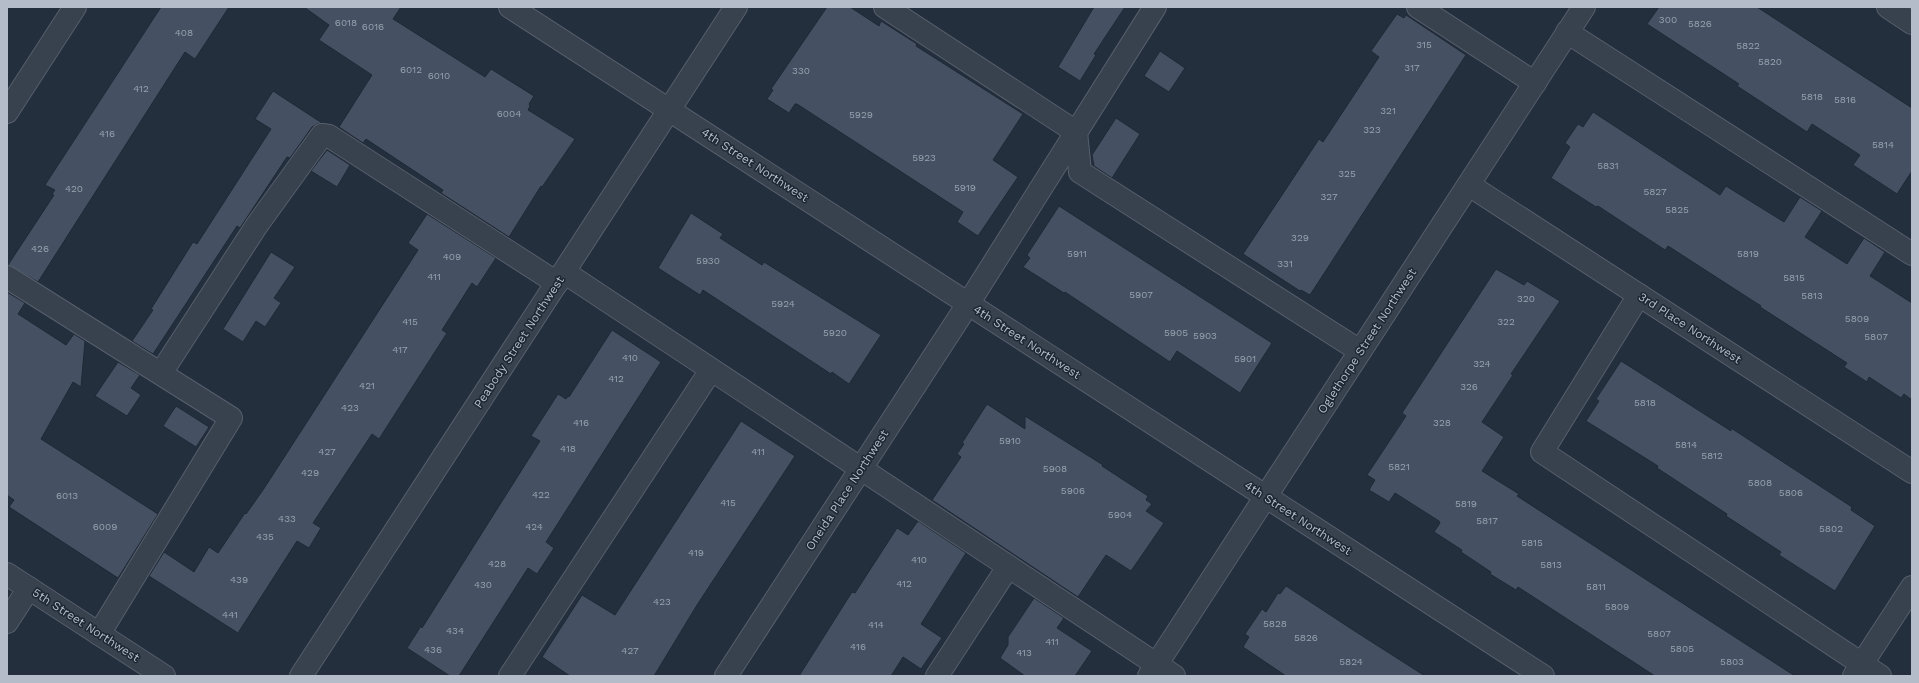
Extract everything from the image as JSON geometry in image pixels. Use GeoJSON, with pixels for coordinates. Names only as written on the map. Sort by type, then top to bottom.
{"type":"FeatureCollection","features":[{"type":"Feature","properties":{"kind":"street"},"geometry":{"type":"LineString","coordinates":[[7,112],[75,7]]}},
{"type":"Feature","properties":{"kind":"street","name":"4th Street Northwest"},"geometry":{"type":"LineString","coordinates":[[510,7],[1543,676]]}},
{"type":"Feature","properties":{"kind":"street","name":"Peabody Street Northwest"},"geometry":{"type":"LineString","coordinates":[[301,676],[736,7]]}},
{"type":"Feature","properties":{"kind":"street"},"geometry":{"type":"LineString","coordinates":[[885,7],[1076,132],[1080,172],[1360,351]]}},
{"type":"Feature","properties":{"kind":"street","name":"Oneida Place Northwest"},"geometry":{"type":"LineString","coordinates":[[726,676],[968,304],[1155,7]]}},
{"type":"Feature","properties":{"kind":"street"},"geometry":{"type":"LineString","coordinates":[[1418,7],[1535,83]]}},
{"type":"Feature","properties":{"kind":"street","name":"Oglethorpe Street Northwest"},"geometry":{"type":"LineString","coordinates":[[1160,672],[1266,497],[1584,7]]}},
{"type":"Feature","properties":{"kind":"street"},"geometry":{"type":"LineString","coordinates":[[1888,7],[1912,23]]}},
{"type":"Feature","properties":{"kind":"street"},"geometry":{"type":"LineString","coordinates":[[1568,32],[1912,254]]}},
{"type":"Feature","properties":{"kind":"street"},"geometry":{"type":"LineString","coordinates":[[160,374],[257,225],[322,135],[328,136],[711,370],[1008,567],[1160,672]]}},
{"type":"Feature","properties":{"kind":"street","name":"3rd Place Northwest"},"geometry":{"type":"LineString","coordinates":[[1469,185],[1912,472]]}},
{"type":"Feature","properties":{"kind":"street"},"geometry":{"type":"LineString","coordinates":[[7,277],[231,418],[99,634]]}},
{"type":"Feature","properties":{"kind":"street"},"geometry":{"type":"LineString","coordinates":[[1639,295],[1542,452],[1858,670],[1880,676]]}},
{"type":"Feature","properties":{"kind":"street"},"geometry":{"type":"LineString","coordinates":[[510,676],[711,370]]}},
{"type":"Feature","properties":{"kind":"street"},"geometry":{"type":"LineString","coordinates":[[937,676],[1008,567]]}},
{"type":"Feature","properties":{"kind":"street","name":"5th Street Northwest"},"geometry":{"type":"LineString","coordinates":[[7,574],[99,634],[137,669],[164,676]]}},
{"type":"Feature","properties":{"kind":"street"},"geometry":{"type":"LineString","coordinates":[[1858,670],[1912,586]]}},
{"type":"Feature","properties":{"kind":"street"},"geometry":{"type":"LineString","coordinates":[[7,622],[29,588]]}},
{"type":"Feature","properties":{"kind":"building"},"geometry":{"type":"Polygon","coordinates":[[[161,7],[229,7],[195,59],[185,52],[38,282],[8,265],[54,195],[52,194],[55,190],[45,185],[161,7]]]}},
{"type":"Feature","properties":{"kind":"building"},"geometry":{"type":"Polygon","coordinates":[[[304,7],[401,7],[393,19],[485,77],[491,69],[534,96],[529,104],[530,106],[528,110],[575,139],[542,187],[541,186],[509,237],[441,193],[443,190],[366,139],[363,143],[339,127],[372,75],[319,40],[329,25],[304,7]]]}},
{"type":"Feature","properties":{"kind":"building"},"geometry":{"type":"Polygon","coordinates":[[[827,7],[850,7],[879,26],[881,21],[917,44],[916,46],[1023,114],[993,160],[1018,177],[978,236],[957,222],[963,212],[797,104],[795,104],[789,113],[767,99],[773,90],[771,89],[827,7]]]}},
{"type":"Feature","properties":{"kind":"building"},"geometry":{"type":"Polygon","coordinates":[[[1094,7],[1125,7],[1094,54],[1096,55],[1080,81],[1058,67],[1094,7]]]}},
{"type":"Feature","properties":{"kind":"building"},"geometry":{"type":"Polygon","coordinates":[[[1659,7],[1757,7],[1912,108],[1912,171],[1897,194],[1853,165],[1860,155],[1812,124],[1807,132],[1737,86],[1739,84],[1647,24],[1659,7]]]}},
{"type":"Feature","properties":{"kind":"building"},"geometry":{"type":"Polygon","coordinates":[[[1397,14],[1404,18],[1406,15],[1466,55],[1310,295],[1301,290],[1300,291],[1243,254],[1319,139],[1323,142],[1379,57],[1371,51],[1397,14]]]}},
{"type":"Feature","properties":{"kind":"building"},"geometry":{"type":"Polygon","coordinates":[[[1160,51],[1185,68],[1169,92],[1144,76],[1160,51]]]}},
{"type":"Feature","properties":{"kind":"building"},"geometry":{"type":"Polygon","coordinates":[[[273,91],[322,123],[312,127],[290,158],[287,157],[240,228],[237,226],[153,354],[132,341],[153,310],[151,309],[193,242],[197,244],[271,129],[255,119],[273,91]]]}},
{"type":"Feature","properties":{"kind":"building"},"geometry":{"type":"Polygon","coordinates":[[[1593,112],[1720,195],[1726,186],[1784,222],[1800,197],[1822,211],[1805,237],[1847,264],[1864,238],[1885,252],[1870,276],[1912,303],[1912,400],[1904,394],[1901,398],[1869,377],[1867,382],[1844,367],[1847,363],[1760,307],[1761,306],[1668,246],[1665,250],[1598,206],[1596,207],[1551,178],[1570,147],[1565,143],[1578,124],[1583,127],[1593,112]]]}},
{"type":"Feature","properties":{"kind":"building"},"geometry":{"type":"Polygon","coordinates":[[[1116,118],[1140,134],[1112,178],[1094,166],[1092,155],[1116,118]]]}},
{"type":"Feature","properties":{"kind":"building"},"geometry":{"type":"Polygon","coordinates":[[[327,150],[350,165],[337,187],[311,171],[327,150]]]}},
{"type":"Feature","properties":{"kind":"building"},"geometry":{"type":"Polygon","coordinates":[[[1059,206],[1272,343],[1240,393],[1177,351],[1170,362],[1065,292],[1064,293],[1023,267],[1030,258],[1027,255],[1059,206]]]}},
{"type":"Feature","properties":{"kind":"building"},"geometry":{"type":"Polygon","coordinates":[[[691,213],[723,234],[720,238],[762,265],[764,262],[881,335],[849,384],[832,372],[831,374],[703,290],[700,295],[658,268],[691,213]]]}},
{"type":"Feature","properties":{"kind":"building"},"geometry":{"type":"Polygon","coordinates":[[[427,214],[496,258],[477,287],[472,283],[442,330],[447,333],[379,439],[372,434],[313,523],[321,528],[309,548],[297,541],[238,633],[149,576],[164,552],[194,572],[209,547],[218,553],[245,513],[246,514],[263,490],[418,250],[408,243],[427,214]]]}},
{"type":"Feature","properties":{"kind":"building"},"geometry":{"type":"Polygon","coordinates":[[[271,252],[295,267],[274,298],[281,303],[265,327],[256,321],[243,342],[223,329],[271,252]]]}},
{"type":"Feature","properties":{"kind":"building"},"geometry":{"type":"Polygon","coordinates":[[[1496,269],[1524,285],[1527,281],[1560,301],[1511,374],[1513,375],[1482,422],[1504,437],[1482,471],[1519,494],[1517,496],[1795,676],[1655,676],[1518,587],[1516,590],[1490,574],[1491,572],[1461,552],[1462,550],[1434,532],[1440,523],[1439,521],[1395,493],[1389,502],[1369,490],[1375,480],[1367,475],[1406,416],[1402,413],[1496,269]]]}},
{"type":"Feature","properties":{"kind":"building"},"geometry":{"type":"Polygon","coordinates":[[[7,292],[25,303],[18,314],[66,345],[74,334],[85,341],[81,387],[73,382],[41,439],[158,514],[118,578],[9,507],[14,500],[7,495],[7,292]]]}},
{"type":"Feature","properties":{"kind":"building"},"geometry":{"type":"Polygon","coordinates":[[[612,330],[661,362],[546,542],[554,548],[537,574],[528,568],[459,676],[450,676],[407,648],[421,626],[422,628],[540,441],[531,436],[558,394],[566,399],[568,396],[569,397],[612,330]]]}},
{"type":"Feature","properties":{"kind":"building"},"geometry":{"type":"Polygon","coordinates":[[[1621,361],[1731,431],[1731,428],[1852,507],[1851,510],[1875,526],[1835,591],[1779,555],[1781,552],[1657,468],[1658,466],[1586,421],[1599,401],[1596,399],[1621,361]]]}},
{"type":"Feature","properties":{"kind":"building"},"geometry":{"type":"Polygon","coordinates":[[[118,362],[140,375],[131,388],[141,395],[127,416],[95,396],[118,362]]]}},
{"type":"Feature","properties":{"kind":"building"},"geometry":{"type":"Polygon","coordinates":[[[987,404],[1025,429],[1025,416],[1103,465],[1102,466],[1148,496],[1146,500],[1152,504],[1146,511],[1164,523],[1131,571],[1106,555],[1078,597],[932,500],[961,457],[957,454],[964,444],[962,443],[987,404]]]}},
{"type":"Feature","properties":{"kind":"building"},"geometry":{"type":"Polygon","coordinates":[[[176,406],[209,427],[196,447],[163,426],[176,406]]]}},
{"type":"Feature","properties":{"kind":"building"},"geometry":{"type":"Polygon","coordinates":[[[741,421],[795,456],[697,605],[654,676],[570,676],[542,657],[582,595],[615,615],[741,421]]]}},
{"type":"Feature","properties":{"kind":"building"},"geometry":{"type":"Polygon","coordinates":[[[918,521],[966,553],[921,624],[942,638],[921,669],[903,657],[891,676],[799,676],[852,592],[855,593],[897,528],[908,535],[918,521]]]}},
{"type":"Feature","properties":{"kind":"building"},"geometry":{"type":"Polygon","coordinates":[[[1286,586],[1425,676],[1286,676],[1243,647],[1249,637],[1245,634],[1262,609],[1266,612],[1278,593],[1280,594],[1286,586]]]}},
{"type":"Feature","properties":{"kind":"building"},"geometry":{"type":"Polygon","coordinates":[[[1034,598],[1064,618],[1057,628],[1092,651],[1075,676],[1025,676],[1000,658],[1008,645],[1008,637],[1034,598]]]}}]}
